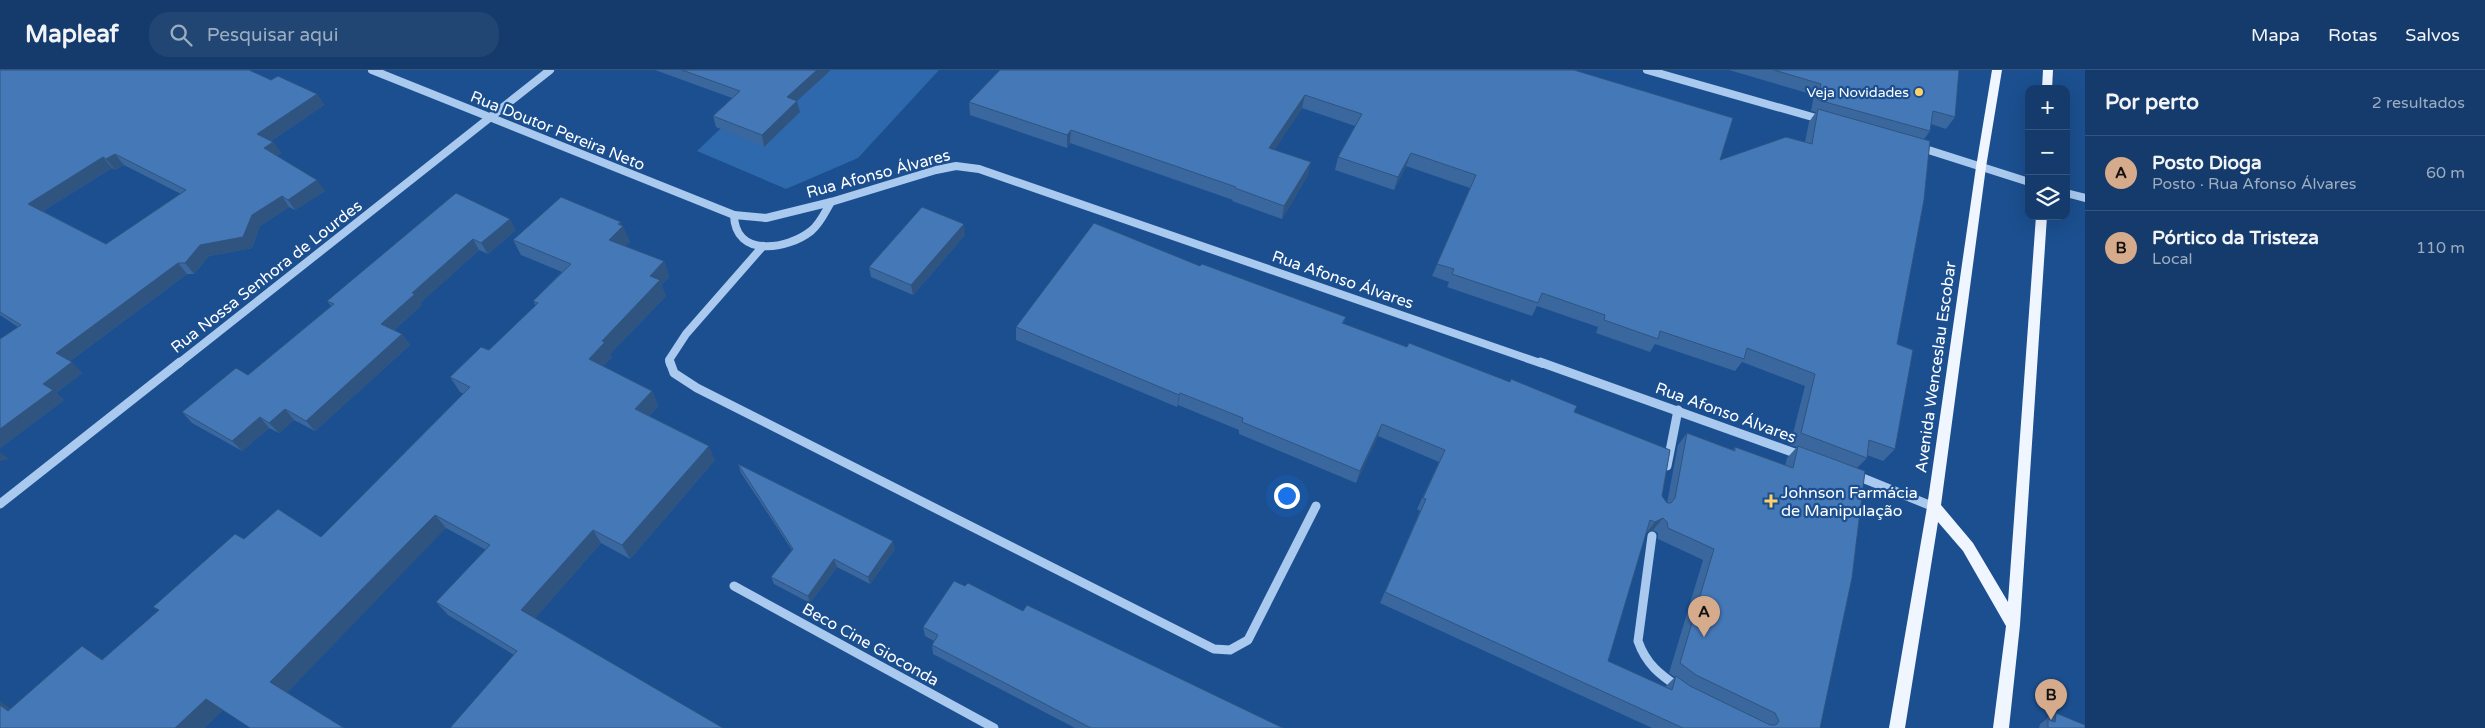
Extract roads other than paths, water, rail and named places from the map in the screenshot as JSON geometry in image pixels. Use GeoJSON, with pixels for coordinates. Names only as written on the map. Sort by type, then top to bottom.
{"type":"FeatureCollection","features":[{"type":"Feature","properties":{"kind":"main road","name":"Avenida Wenceslau Escobar"},"geometry":{"type":"LineString","coordinates":[[1896,728],[1934,507],[1981,167],[1997,70]]}},
{"type":"Feature","properties":{"kind":"main road"},"geometry":{"type":"LineString","coordinates":[[2047,85],[2048,70]]}},
{"type":"Feature","properties":{"kind":"main road"},"geometry":{"type":"LineString","coordinates":[[2001,728],[2013,625],[2042,220]]}},
{"type":"Feature","properties":{"kind":"main road"},"geometry":{"type":"LineString","coordinates":[[1934,507],[1968,547],[2013,625]]}},
{"type":"Feature","properties":{"kind":"street","name":"Rua Doutor Pereira Neto"},"geometry":{"type":"LineString","coordinates":[[372,70],[734,214]]}},
{"type":"Feature","properties":{"kind":"street","name":"Rua Nossa Senhora de Lourdes"},"geometry":{"type":"LineString","coordinates":[[0,504],[550,70]]}},
{"type":"Feature","properties":{"kind":"street"},"geometry":{"type":"LineString","coordinates":[[1647,70],[1828,121]]}},
{"type":"Feature","properties":{"kind":"street"},"geometry":{"type":"LineString","coordinates":[[1914,146],[2025,181]]}},
{"type":"Feature","properties":{"kind":"street","name":"Rua Afonso Álvares"},"geometry":{"type":"LineString","coordinates":[[734,214],[766,218],[830,202],[936,170],[956,166],[979,170],[1678,410],[1816,460]]}},
{"type":"Feature","properties":{"kind":"street"},"geometry":{"type":"LineString","coordinates":[[2070,194],[2085,198]]}},
{"type":"Feature","properties":{"kind":"street"},"geometry":{"type":"LineString","coordinates":[[734,214],[736,230],[749,242],[762,246],[788,245],[812,231],[830,202]]}},
{"type":"Feature","properties":{"kind":"street"},"geometry":{"type":"LineString","coordinates":[[762,246],[686,334],[669,360],[674,373],[706,392],[1214,649],[1230,650],[1248,640],[1316,506]]}},
{"type":"Feature","properties":{"kind":"street"},"geometry":{"type":"LineString","coordinates":[[1665,480],[1678,410]]}},
{"type":"Feature","properties":{"kind":"street"},"geometry":{"type":"LineString","coordinates":[[1844,471],[1934,507]]}},
{"type":"Feature","properties":{"kind":"street"},"geometry":{"type":"LineString","coordinates":[[1652,536],[1638,641],[1643,657],[1656,671],[1687,691]]}},
{"type":"Feature","properties":{"kind":"street","name":"Beco Cine Gioconda"},"geometry":{"type":"LineString","coordinates":[[734,586],[994,728]]}},
{"type":"Feature","properties":{"kind":"place","name":"Veja Novidades"},"geometry":{"type":"Point","coordinates":[1919,92]}},
{"type":"Feature","properties":{"kind":"place","name":"Johnson Farmácia de Manipulação"},"geometry":{"type":"Point","coordinates":[1771,501]}},
{"type":"Feature","properties":{"kind":"place","name":"Posto Dioga"},"geometry":{"type":"Point","coordinates":[1704,637]}},
{"type":"Feature","properties":{"kind":"place","name":"Pórtico da Tristeza"},"geometry":{"type":"Point","coordinates":[2051,720]}}]}
